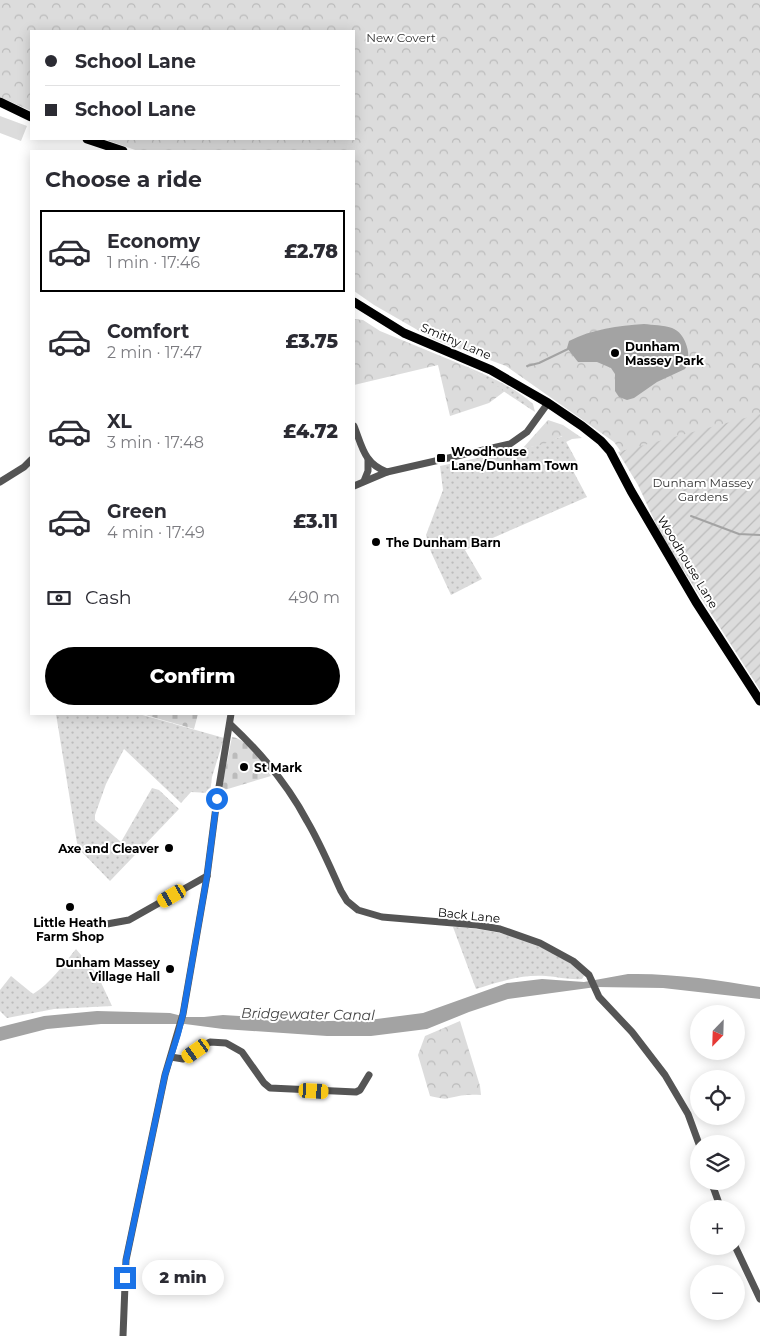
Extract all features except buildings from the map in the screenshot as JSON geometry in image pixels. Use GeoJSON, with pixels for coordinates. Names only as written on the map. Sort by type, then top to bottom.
{"type":"FeatureCollection","features":[{"type":"Feature","properties":{"kind":"main road"},"geometry":{"type":"LineString","coordinates":[[0,102],[30,117]]}},
{"type":"Feature","properties":{"kind":"main road"},"geometry":{"type":"LineString","coordinates":[[90,140],[120,150]]}},
{"type":"Feature","properties":{"kind":"main road","name":"Smithy Lane"},"geometry":{"type":"LineString","coordinates":[[355,303],[404,332],[491,370],[548,404]]}},
{"type":"Feature","properties":{"kind":"main road","name":"Woodhouse Lane"},"geometry":{"type":"LineString","coordinates":[[548,404],[582,426],[601,441],[610,452],[696,602],[760,702]]}},
{"type":"Feature","properties":{"kind":"street"},"geometry":{"type":"LineString","coordinates":[[355,486],[387,472],[510,444],[527,432],[548,404]]}},
{"type":"Feature","properties":{"kind":"street"},"geometry":{"type":"LineString","coordinates":[[355,428],[368,460],[368,471],[364,481]]}},
{"type":"Feature","properties":{"kind":"street"},"geometry":{"type":"LineString","coordinates":[[368,460],[376,468],[387,472]]}},
{"type":"Feature","properties":{"kind":"street"},"geometry":{"type":"LineString","coordinates":[[0,482],[30,461]]}},
{"type":"Feature","properties":{"kind":"street"},"geometry":{"type":"LineString","coordinates":[[123,1336],[126,1260],[165,1075],[183,1014],[207,876],[231,715]]}},
{"type":"Feature","properties":{"kind":"street","name":"Back Lane"},"geometry":{"type":"LineString","coordinates":[[230,724],[256,751],[292,795],[308,821],[347,901],[358,910],[382,917],[477,925],[500,929],[520,935],[561,954],[582,967],[591,978],[597,994],[632,1032],[665,1074],[688,1114],[696,1135]]}},
{"type":"Feature","properties":{"kind":"street"},"geometry":{"type":"LineString","coordinates":[[107,924],[129,920],[207,876]]}},
{"type":"Feature","properties":{"kind":"street"},"geometry":{"type":"LineString","coordinates":[[171,1057],[183,1059],[210,1042],[226,1043],[242,1052],[264,1083],[270,1088],[356,1092],[360,1090],[369,1075]]}},
{"type":"Feature","properties":{"kind":"street"},"geometry":{"type":"LineString","coordinates":[[739,1255],[760,1299]]}},
{"type":"Feature","properties":{"kind":"green space","name":"Dunham Massey Park"},"geometry":{"type":"Polygon","coordinates":[[[0,0],[760,0],[760,690],[644,484],[614,442],[506,366],[435,340],[374,305],[355,292],[355,150],[135,150],[107,140],[355,140],[355,30],[30,30],[30,111],[0,97],[0,0]]]}},
{"type":"Feature","properties":{"kind":"green space"},"geometry":{"type":"Polygon","coordinates":[[[0,116],[27,126],[21,141],[0,133],[0,116]]]}},
{"type":"Feature","properties":{"kind":"green space"},"geometry":{"type":"Polygon","coordinates":[[[355,319],[363,320],[380,331],[465,366],[505,391],[489,403],[450,416],[438,365],[355,385],[355,319]]]}},
{"type":"Feature","properties":{"kind":"green space"},"geometry":{"type":"Polygon","coordinates":[[[465,366],[518,392],[533,404],[535,412],[465,366]]]}},
{"type":"Feature","properties":{"kind":"green space","name":"Dunham Massey Gardens"},"geometry":{"type":"Polygon","coordinates":[[[760,414],[760,690],[662,537],[638,485],[618,452],[760,414]]]}},
{"type":"Feature","properties":{"kind":"green space"},"geometry":{"type":"Polygon","coordinates":[[[548,420],[563,425],[582,438],[566,442],[562,436],[544,444],[522,449],[548,420]]]}},
{"type":"Feature","properties":{"kind":"green space"},"geometry":{"type":"Polygon","coordinates":[[[563,436],[577,462],[571,467],[587,497],[465,550],[482,579],[451,595],[431,552],[426,535],[443,490],[440,466],[534,446],[563,436]]]}},
{"type":"Feature","properties":{"kind":"green space"},"geometry":{"type":"Polygon","coordinates":[[[56,715],[143,715],[224,738],[212,777],[210,793],[191,792],[181,803],[124,749],[106,784],[95,820],[121,842],[152,788],[159,790],[179,809],[110,881],[80,850],[77,843],[56,715]]]}},
{"type":"Feature","properties":{"kind":"green space"},"geometry":{"type":"Polygon","coordinates":[[[145,715],[198,715],[194,729],[145,715]]]}},
{"type":"Feature","properties":{"kind":"green space"},"geometry":{"type":"Polygon","coordinates":[[[232,737],[250,747],[271,776],[221,791],[232,737]]]}},
{"type":"Feature","properties":{"kind":"green space"},"geometry":{"type":"Polygon","coordinates":[[[453,927],[489,931],[523,940],[555,954],[585,974],[582,979],[546,976],[519,977],[476,989],[453,927]]]}},
{"type":"Feature","properties":{"kind":"green space"},"geometry":{"type":"Polygon","coordinates":[[[76,949],[97,974],[112,1006],[54,1009],[7,1018],[0,1011],[0,990],[11,976],[33,994],[51,980],[76,949]]]}},
{"type":"Feature","properties":{"kind":"green space"},"geometry":{"type":"Polygon","coordinates":[[[460,1021],[481,1095],[465,1095],[445,1099],[430,1096],[418,1055],[425,1036],[460,1021]]]}},
{"type":"Feature","properties":{"kind":"shaded area"},"geometry":{"type":"Polygon","coordinates":[[[644,324],[665,326],[677,331],[687,346],[688,358],[685,369],[657,382],[634,398],[627,400],[619,397],[615,391],[615,374],[611,368],[597,362],[578,362],[567,348],[569,341],[596,331],[644,324]]]}},
{"type":"Feature","properties":{"kind":"shaded area"},"geometry":{"type":"Polygon","coordinates":[[[628,974],[678,976],[760,987],[760,999],[663,988],[596,987],[508,999],[427,1029],[371,1036],[327,1036],[223,1029],[185,1024],[101,1024],[47,1029],[0,1041],[0,1027],[44,1016],[97,1011],[170,1013],[186,1017],[223,1015],[328,1021],[369,1020],[423,1013],[507,983],[542,979],[584,982],[628,974]]]}},
{"type":"Feature","properties":{"kind":"waterway"},"geometry":{"type":"LineString","coordinates":[[527,366],[539,363],[568,349]]}},
{"type":"Feature","properties":{"kind":"waterway"},"geometry":{"type":"LineString","coordinates":[[691,516],[739,534],[760,535]]}},
{"type":"Feature","properties":{"kind":"place","name":"Dunham Massey Park"},"geometry":{"type":"Point","coordinates":[615,353]}},
{"type":"Feature","properties":{"kind":"place","name":"Woodhouse Lane/Dunham Town"},"geometry":{"type":"Point","coordinates":[441,458]}},
{"type":"Feature","properties":{"kind":"place","name":"The Dunham Barn"},"geometry":{"type":"Point","coordinates":[376,542]}},
{"type":"Feature","properties":{"kind":"place","name":"St Mark"},"geometry":{"type":"Point","coordinates":[244,767]}},
{"type":"Feature","properties":{"kind":"place","name":"Axe and Cleaver"},"geometry":{"type":"Point","coordinates":[169,848]}},
{"type":"Feature","properties":{"kind":"place","name":"Little Heath Farm Shop"},"geometry":{"type":"Point","coordinates":[70,907]}},
{"type":"Feature","properties":{"kind":"place","name":"Dunham Massey Village Hall"},"geometry":{"type":"Point","coordinates":[170,969]}},
{"type":"Feature","properties":{"kind":"route"},"geometry":{"type":"LineString","coordinates":[[125,1278],[126,1260],[165,1075],[183,1014],[207,876],[217,799]]}},
{"type":"Feature","properties":{"kind":"park label","name":"New Covert"},"geometry":{"type":"Point","coordinates":[401,37]}},
{"type":"Feature","properties":{"kind":"water label","name":"Bridgewater Canal"},"geometry":{"type":"Point","coordinates":[308,1014]}}]}
